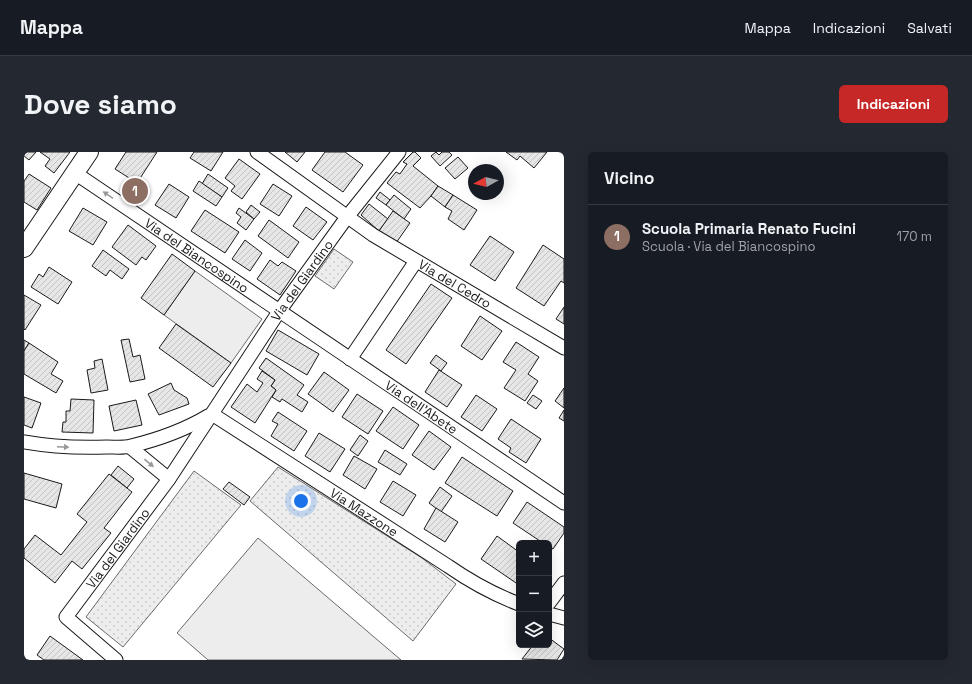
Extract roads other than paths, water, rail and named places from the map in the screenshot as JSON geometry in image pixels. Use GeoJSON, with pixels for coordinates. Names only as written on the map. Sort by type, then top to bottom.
{"type":"FeatureCollection","features":[{"type":"Feature","properties":{"kind":"street"},"geometry":{"type":"LineString","coordinates":[[24,248],[89,152]]}},
{"type":"Feature","properties":{"kind":"street","name":"Via del Cedro"},"geometry":{"type":"LineString","coordinates":[[257,152],[373,235],[564,348]]}},
{"type":"Feature","properties":{"kind":"street","name":"Via del Giardino"},"geometry":{"type":"LineString","coordinates":[[116,660],[66,617],[168,479],[280,310],[347,216],[399,152]]}},
{"type":"Feature","properties":{"kind":"street","name":"Via del Biancospino"},"geometry":{"type":"LineString","coordinates":[[75,173],[280,310]]}},
{"type":"Feature","properties":{"kind":"street"},"geometry":{"type":"LineString","coordinates":[[350,359],[416,261]]}},
{"type":"Feature","properties":{"kind":"street","name":"Via dell'Abete"},"geometry":{"type":"LineString","coordinates":[[280,310],[564,503]]}},
{"type":"Feature","properties":{"kind":"street","name":"Via del Giardino"},"geometry":{"type":"LineString","coordinates":[[24,442],[50,446],[86,448],[130,447],[166,437],[186,429],[212,414]]}},
{"type":"Feature","properties":{"kind":"street","name":"Via Mazzone"},"geometry":{"type":"LineString","coordinates":[[212,414],[467,579],[489,592],[516,603]]}},
{"type":"Feature","properties":{"kind":"street"},"geometry":{"type":"LineString","coordinates":[[130,447],[168,479]]}},
{"type":"Feature","properties":{"kind":"street"},"geometry":{"type":"LineString","coordinates":[[552,600],[564,583]]}},
{"type":"Feature","properties":{"kind":"street"},"geometry":{"type":"LineString","coordinates":[[552,615],[564,618]]}},
{"type":"Feature","properties":{"kind":"place","name":"Scuola Primaria Renato Fucini"},"geometry":{"type":"Point","coordinates":[135,191]}}]}
